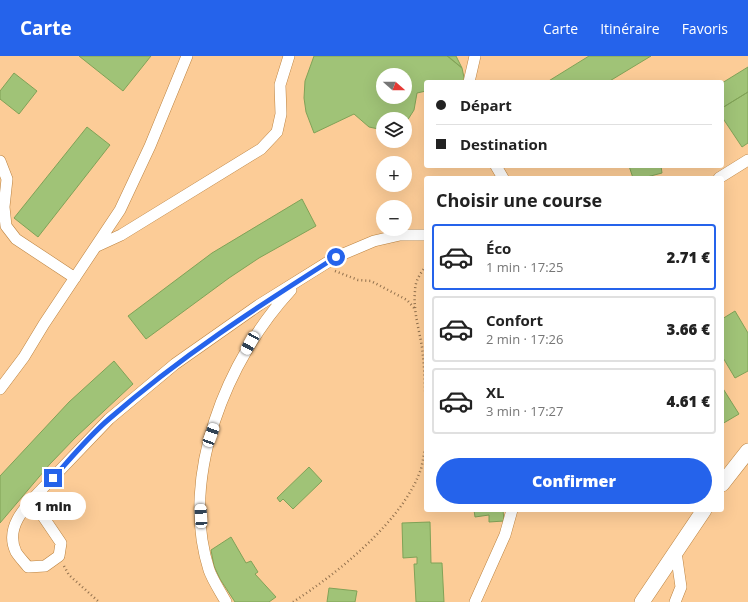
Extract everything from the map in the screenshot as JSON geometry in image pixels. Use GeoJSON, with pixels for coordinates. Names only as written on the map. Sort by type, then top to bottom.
{"type":"FeatureCollection","features":[{"type":"Feature","properties":{"kind":"street"},"geometry":{"type":"LineString","coordinates":[[0,389],[24,357],[74,278],[120,210],[135,180],[187,56]]}},
{"type":"Feature","properties":{"kind":"street"},"geometry":{"type":"LineString","coordinates":[[97,246],[121,235],[261,148],[278,132],[281,114],[280,85],[289,56]]}},
{"type":"Feature","properties":{"kind":"street"},"geometry":{"type":"LineString","coordinates":[[469,80],[474,56]]}},
{"type":"Feature","properties":{"kind":"street"},"geometry":{"type":"LineString","coordinates":[[722,176],[748,160]]}},
{"type":"Feature","properties":{"kind":"street"},"geometry":{"type":"LineString","coordinates":[[0,161],[7,179],[4,207],[6,226],[16,239],[74,278]]}},
{"type":"Feature","properties":{"kind":"street"},"geometry":{"type":"LineString","coordinates":[[42,489],[40,512],[61,543],[59,556],[45,566],[28,567],[16,552],[12,532],[19,515],[42,489],[108,419],[175,364],[259,305],[336,257],[374,241],[400,235],[424,235]]}},
{"type":"Feature","properties":{"kind":"street"},"geometry":{"type":"LineString","coordinates":[[226,602],[210,570],[203,543],[201,502],[205,450],[232,376],[250,343],[276,306],[302,278]]}},
{"type":"Feature","properties":{"kind":"street"},"geometry":{"type":"LineString","coordinates":[[724,481],[748,450]]}},
{"type":"Feature","properties":{"kind":"street"},"geometry":{"type":"LineString","coordinates":[[475,602],[505,535],[511,512]]}},
{"type":"Feature","properties":{"kind":"street"},"geometry":{"type":"LineString","coordinates":[[642,602],[703,512]]}},
{"type":"Feature","properties":{"kind":"street"},"geometry":{"type":"LineString","coordinates":[[676,552],[681,587],[676,601]]}},
{"type":"Feature","properties":{"kind":"path"},"geometry":{"type":"LineString","coordinates":[[328,262],[333,270],[358,280],[371,281],[386,288],[407,300],[415,310]]}},
{"type":"Feature","properties":{"kind":"path"},"geometry":{"type":"LineString","coordinates":[[424,269],[418,278],[414,291],[415,310],[423,354],[424,375]]}},
{"type":"Feature","properties":{"kind":"path"},"geometry":{"type":"LineString","coordinates":[[293,602],[322,582],[361,549],[396,514],[420,470],[424,453]]}},
{"type":"Feature","properties":{"kind":"path"},"geometry":{"type":"LineString","coordinates":[[59,556],[69,575],[99,602]]}},
{"type":"Feature","properties":{"kind":"building"},"geometry":{"type":"Polygon","coordinates":[[[79,56],[151,56],[123,91],[79,56]]]}},
{"type":"Feature","properties":{"kind":"building"},"geometry":{"type":"Polygon","coordinates":[[[314,56],[447,56],[462,68],[465,80],[424,80],[424,91],[417,93],[412,113],[376,112],[376,128],[369,127],[354,114],[314,133],[306,112],[304,98],[305,81],[314,56]]]}},
{"type":"Feature","properties":{"kind":"building"},"geometry":{"type":"Polygon","coordinates":[[[447,56],[456,56],[462,68],[449,57],[447,56]]]}},
{"type":"Feature","properties":{"kind":"building"},"geometry":{"type":"Polygon","coordinates":[[[589,56],[651,56],[611,80],[550,80],[589,56]]]}},
{"type":"Feature","properties":{"kind":"building"},"geometry":{"type":"Polygon","coordinates":[[[748,67],[748,92],[724,107],[724,82],[748,67]]]}},
{"type":"Feature","properties":{"kind":"building"},"geometry":{"type":"Polygon","coordinates":[[[14,73],[37,91],[19,114],[0,99],[0,91],[14,73]]]}},
{"type":"Feature","properties":{"kind":"building"},"geometry":{"type":"Polygon","coordinates":[[[748,92],[748,143],[742,147],[724,120],[724,107],[748,92]]]}},
{"type":"Feature","properties":{"kind":"building"},"geometry":{"type":"Polygon","coordinates":[[[87,127],[110,145],[38,237],[14,218],[87,127]]]}},
{"type":"Feature","properties":{"kind":"building"},"geometry":{"type":"Polygon","coordinates":[[[630,168],[661,168],[662,173],[651,176],[632,176],[630,168]]]}},
{"type":"Feature","properties":{"kind":"building"},"geometry":{"type":"Polygon","coordinates":[[[302,199],[316,226],[259,258],[229,278],[146,339],[128,316],[212,253],[302,199]]]}},
{"type":"Feature","properties":{"kind":"building"},"geometry":{"type":"Polygon","coordinates":[[[735,311],[748,333],[748,371],[735,378],[724,359],[724,318],[735,311]]]}},
{"type":"Feature","properties":{"kind":"building"},"geometry":{"type":"Polygon","coordinates":[[[114,361],[133,384],[76,437],[50,464],[0,523],[0,476],[69,402],[114,361]]]}},
{"type":"Feature","properties":{"kind":"building"},"geometry":{"type":"Polygon","coordinates":[[[724,390],[739,414],[724,423],[724,390]]]}},
{"type":"Feature","properties":{"kind":"building"},"geometry":{"type":"Polygon","coordinates":[[[309,467],[322,481],[293,509],[283,499],[280,502],[277,498],[309,467]]]}},
{"type":"Feature","properties":{"kind":"building"},"geometry":{"type":"Polygon","coordinates":[[[474,512],[503,512],[504,521],[489,522],[489,515],[475,517],[474,512]]]}},
{"type":"Feature","properties":{"kind":"building"},"geometry":{"type":"Polygon","coordinates":[[[430,522],[431,563],[442,563],[444,602],[416,602],[414,564],[417,564],[417,557],[403,558],[402,523],[430,522]]]}},
{"type":"Feature","properties":{"kind":"building"},"geometry":{"type":"Polygon","coordinates":[[[231,537],[246,563],[251,561],[258,572],[255,574],[276,597],[269,602],[235,602],[220,579],[214,566],[211,550],[231,537]]]}},
{"type":"Feature","properties":{"kind":"building"},"geometry":{"type":"Polygon","coordinates":[[[329,588],[357,591],[355,602],[327,602],[329,588]]]}},
{"type":"Feature","properties":{"kind":"route"},"geometry":{"type":"LineString","coordinates":[[53,478],[108,419],[175,364],[259,305],[336,257]]}}]}
